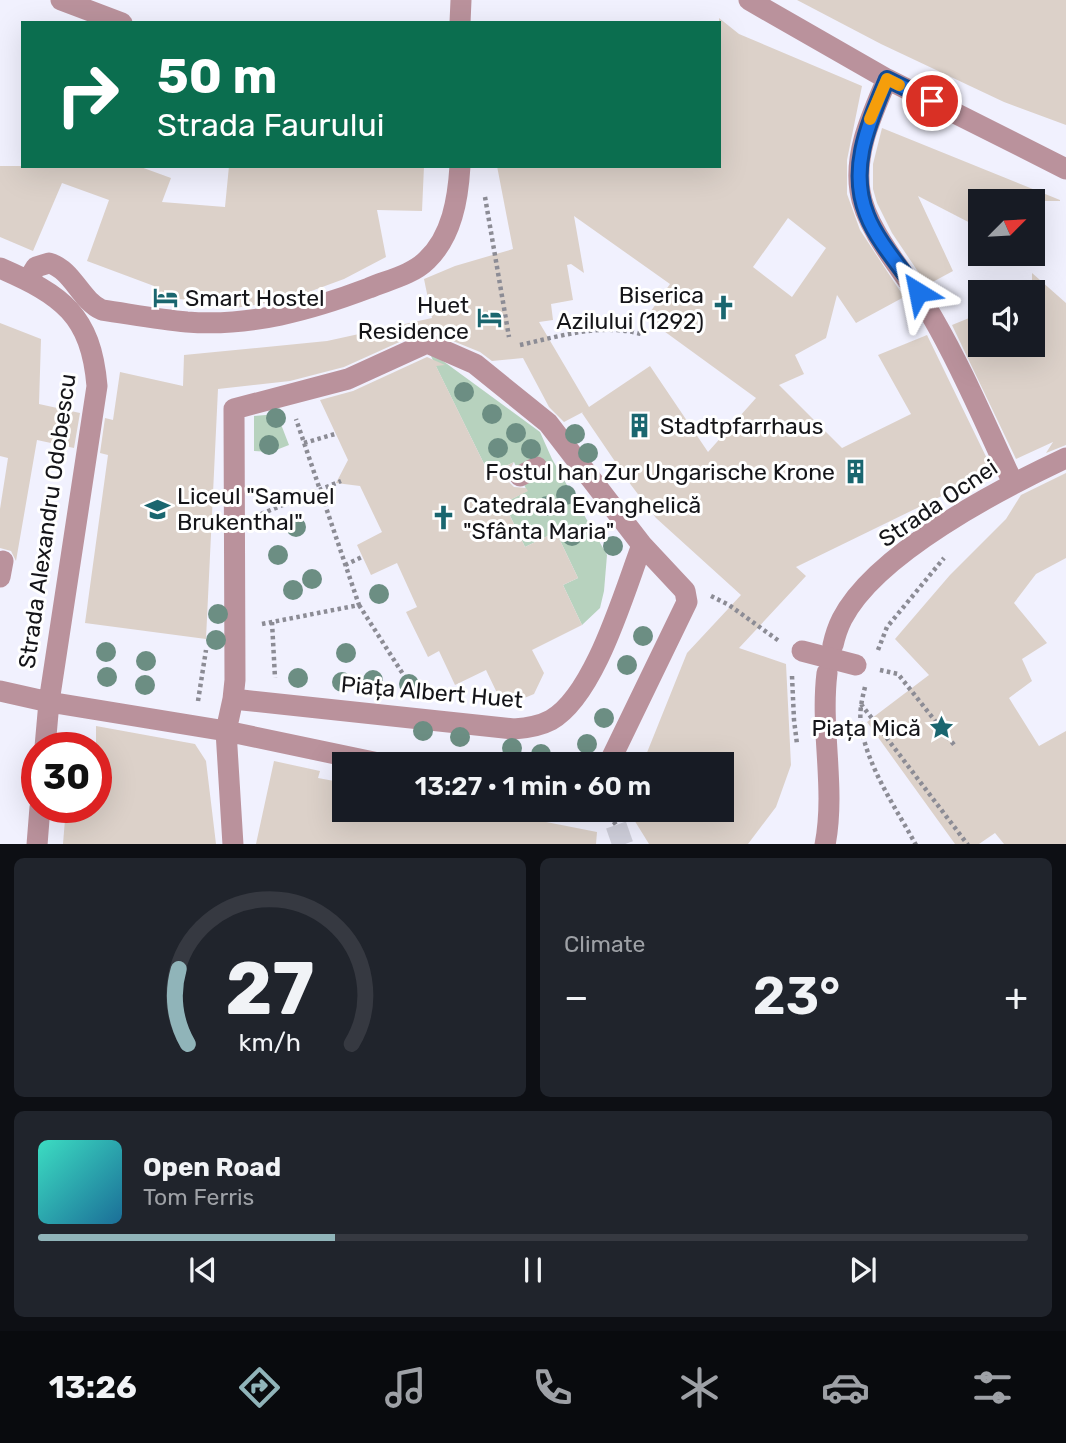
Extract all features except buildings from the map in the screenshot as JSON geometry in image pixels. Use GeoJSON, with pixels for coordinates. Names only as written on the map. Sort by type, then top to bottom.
{"type":"FeatureCollection","features":[{"type":"Feature","properties":{"kind":"street"},"geometry":{"type":"LineString","coordinates":[[61,0],[117,21]]}},
{"type":"Feature","properties":{"kind":"street"},"geometry":{"type":"LineString","coordinates":[[460,21],[461,0]]}},
{"type":"Feature","properties":{"kind":"street"},"geometry":{"type":"LineString","coordinates":[[749,0],[887,79],[1066,169]]}},
{"type":"Feature","properties":{"kind":"street"},"geometry":{"type":"LineString","coordinates":[[887,79],[869,121],[860,160],[860,194],[867,217],[934,319],[1013,483]]}},
{"type":"Feature","properties":{"kind":"street"},"geometry":{"type":"LineString","coordinates":[[27,280],[36,267],[49,262],[64,270],[94,306],[102,310],[188,322],[224,322],[278,316],[317,307],[408,273],[426,261],[447,229],[454,211],[460,168]]}},
{"type":"Feature","properties":{"kind":"street","name":"Strada Alexandru Odobescu"},"geometry":{"type":"LineString","coordinates":[[0,268],[51,293],[69,309],[83,327],[91,348],[97,386],[46,732]]}},
{"type":"Feature","properties":{"kind":"street"},"geometry":{"type":"LineString","coordinates":[[233,844],[226,732],[233,699],[235,629],[234,409],[348,379],[427,343],[475,364],[548,423],[545,463],[642,545],[685,591],[687,603],[614,752]]}},
{"type":"Feature","properties":{"kind":"street","name":"Strada Ocnei"},"geometry":{"type":"LineString","coordinates":[[832,645],[841,620],[854,601],[897,559],[959,515],[1013,483],[1066,458]]}},
{"type":"Feature","properties":{"kind":"street","name":"Piața Albert Huet"},"geometry":{"type":"LineString","coordinates":[[233,699],[514,729],[533,727],[551,720],[567,708],[599,657],[642,545]]}},
{"type":"Feature","properties":{"kind":"street"},"geometry":{"type":"LineString","coordinates":[[802,651],[863,666]]}},
{"type":"Feature","properties":{"kind":"street"},"geometry":{"type":"LineString","coordinates":[[825,844],[829,809],[825,711],[827,673]]}},
{"type":"Feature","properties":{"kind":"street"},"geometry":{"type":"LineString","coordinates":[[0,691],[332,754]]}},
{"type":"Feature","properties":{"kind":"street"},"geometry":{"type":"LineString","coordinates":[[37,844],[39,823]]}},
{"type":"Feature","properties":{"kind":"path"},"geometry":{"type":"LineString","coordinates":[[478,186],[486,203],[509,337]]}},
{"type":"Feature","properties":{"kind":"path"},"geometry":{"type":"LineString","coordinates":[[520,345],[604,329],[621,328],[641,334]]}},
{"type":"Feature","properties":{"kind":"path"},"geometry":{"type":"LineString","coordinates":[[288,395],[359,606],[415,693],[429,720]]}},
{"type":"Feature","properties":{"kind":"path"},"geometry":{"type":"LineString","coordinates":[[304,443],[335,433]]}},
{"type":"Feature","properties":{"kind":"path"},"geometry":{"type":"LineString","coordinates":[[234,525],[341,481]]}},
{"type":"Feature","properties":{"kind":"path"},"geometry":{"type":"LineString","coordinates":[[345,565],[362,557]]}},
{"type":"Feature","properties":{"kind":"path"},"geometry":{"type":"LineString","coordinates":[[685,591],[716,598],[783,643],[802,651]]}},
{"type":"Feature","properties":{"kind":"path"},"geometry":{"type":"LineString","coordinates":[[193,726],[209,632],[359,606]]}},
{"type":"Feature","properties":{"kind":"path"},"geometry":{"type":"LineString","coordinates":[[272,622],[274,704]]}},
{"type":"Feature","properties":{"kind":"path"},"geometry":{"type":"LineString","coordinates":[[915,844],[879,777],[860,724],[863,666],[898,674],[955,746]]}},
{"type":"Feature","properties":{"kind":"path"},"geometry":{"type":"LineString","coordinates":[[861,704],[967,844]]}},
{"type":"Feature","properties":{"kind":"green space"},"geometry":{"type":"Polygon","coordinates":[[[428,350],[540,432],[552,459],[607,555],[600,608],[582,625],[563,585],[578,578],[556,532],[525,547],[504,503],[527,491],[514,462],[489,474],[428,350]]]}},
{"type":"Feature","properties":{"kind":"green space"},"geometry":{"type":"Polygon","coordinates":[[[277,414],[289,445],[271,452],[254,451],[254,416],[277,414]]]}},
{"type":"Feature","properties":{"kind":"tunnel"},"geometry":{"type":"LineString","coordinates":[[616,825],[623,844]]}},
{"type":"Feature","properties":{"kind":"slow traffic"},"geometry":{"type":"LineString","coordinates":[[870,119],[887,79],[899,85]]}},
{"type":"Feature","properties":{"kind":"place","name":"Smart Hostel"},"geometry":{"type":"Point","coordinates":[165,298]}},
{"type":"Feature","properties":{"kind":"place","name":"Biserica Azilului (1292)"},"geometry":{"type":"Point","coordinates":[724,308]}},
{"type":"Feature","properties":{"kind":"place","name":"Huet Residence"},"geometry":{"type":"Point","coordinates":[489,318]}},
{"type":"Feature","properties":{"kind":"place","name":"Stadtpfarrhaus"},"geometry":{"type":"Point","coordinates":[640,426]}},
{"type":"Feature","properties":{"kind":"place","name":"Fostul han Zur Ungarische Krone"},"geometry":{"type":"Point","coordinates":[855,472]}},
{"type":"Feature","properties":{"kind":"place","name":"Liceul \"Samuel Brukenthal\""},"geometry":{"type":"Point","coordinates":[157,509]}},
{"type":"Feature","properties":{"kind":"place","name":"Catedrala Evanghelică \"Sfânta Maria\""},"geometry":{"type":"Point","coordinates":[443,518]}},
{"type":"Feature","properties":{"kind":"place","name":"Piața Mică"},"geometry":{"type":"Point","coordinates":[941,728]}},
{"type":"Feature","properties":{"kind":"route"},"geometry":{"type":"LineString","coordinates":[[918,292],[867,217],[860,194],[858,171],[869,121],[887,79],[932,101]]}}]}
